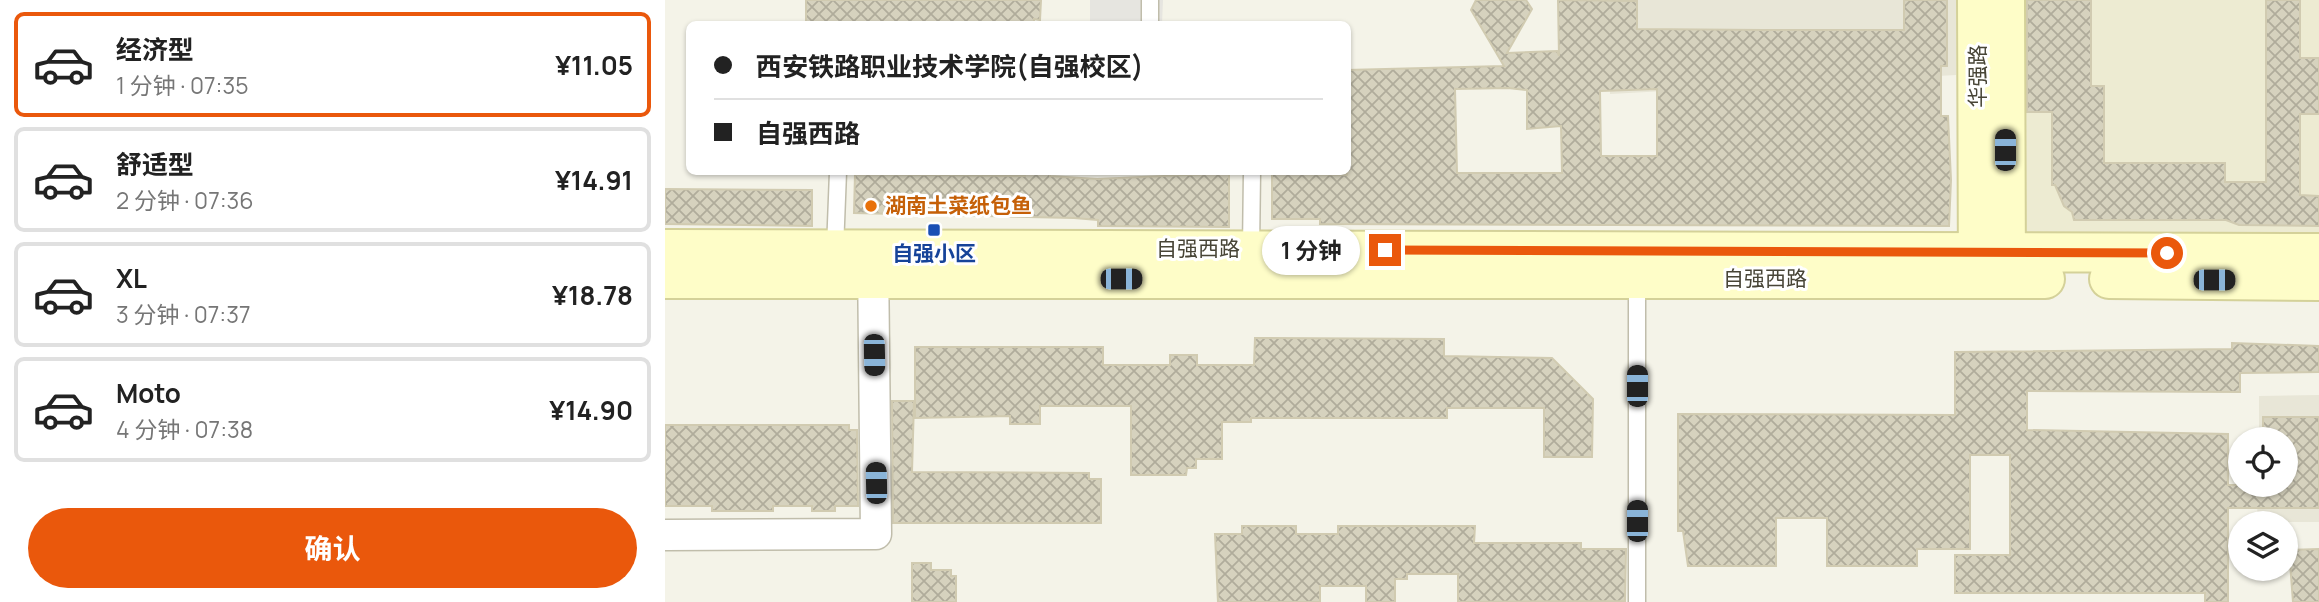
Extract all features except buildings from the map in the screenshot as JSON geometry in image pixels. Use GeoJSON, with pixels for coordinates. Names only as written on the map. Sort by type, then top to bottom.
{"type":"FeatureCollection","features":[{"type":"Feature","properties":{"kind":"main road","name":"华强路"},"geometry":{"type":"LineString","coordinates":[[1977,0],[1992,265]]}},
{"type":"Feature","properties":{"kind":"main road","name":"华强路"},"geometry":{"type":"LineString","coordinates":[[1992,265],[2005,0]]}},
{"type":"Feature","properties":{"kind":"main road","name":"自强西路"},"geometry":{"type":"LineString","coordinates":[[665,250],[860,259],[1637,278],[2319,253]]}},
{"type":"Feature","properties":{"kind":"main road","name":"自强西路"},"geometry":{"type":"LineString","coordinates":[[665,279],[860,259],[1251,250],[1992,265],[2319,281]]}},
{"type":"Feature","properties":{"kind":"street"},"geometry":{"type":"LineString","coordinates":[[665,535],[876,534],[860,259]]}},
{"type":"Feature","properties":{"kind":"lane"},"geometry":{"type":"LineString","coordinates":[[1150,0],[1150,21]]}},
{"type":"Feature","properties":{"kind":"lane"},"geometry":{"type":"LineString","coordinates":[[839,175],[860,259]]}},
{"type":"Feature","properties":{"kind":"lane"},"geometry":{"type":"LineString","coordinates":[[1251,250],[1252,175]]}},
{"type":"Feature","properties":{"kind":"lane"},"geometry":{"type":"LineString","coordinates":[[1637,278],[1637,602]]}},
{"type":"Feature","properties":{"kind":"shaded area"},"geometry":{"type":"Polygon","coordinates":[[[1090,0],[1163,0],[1162,21],[1090,21],[1090,0]]]}},
{"type":"Feature","properties":{"kind":"shaded area"},"geometry":{"type":"Polygon","coordinates":[[[1609,0],[1956,0],[1956,75],[1610,94],[1609,0]]]}},
{"type":"Feature","properties":{"kind":"shaded area"},"geometry":{"type":"Polygon","coordinates":[[[2023,0],[2319,0],[2319,234],[2026,233],[2023,0]]]}},
{"type":"Feature","properties":{"kind":"shaded area"},"geometry":{"type":"Polygon","coordinates":[[[2319,395],[2319,522],[2298,522],[2298,511],[2257,511],[2258,497],[2298,497],[2298,427],[2259,427],[2259,396],[2319,395]]]}},
{"type":"Feature","properties":{"kind":"place","name":"湖南土菜纸包鱼"},"geometry":{"type":"Point","coordinates":[871,206]}},
{"type":"Feature","properties":{"kind":"place","name":"自强小区"},"geometry":{"type":"Point","coordinates":[934,230]}},
{"type":"Feature","properties":{"kind":"route"},"geometry":{"type":"LineString","coordinates":[[1385,250],[2167,253]]}}]}
